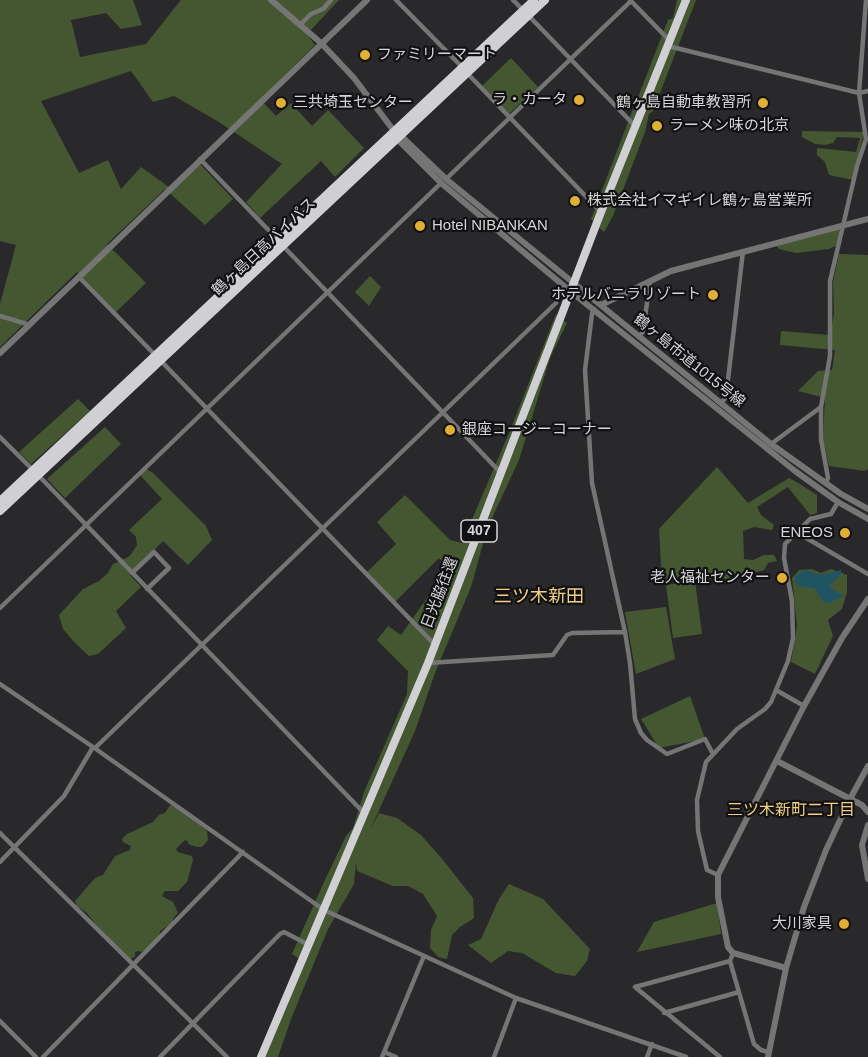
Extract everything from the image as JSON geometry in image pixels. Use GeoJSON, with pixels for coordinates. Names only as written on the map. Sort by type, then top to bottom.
{"type":"FeatureCollection","features":[{"type":"Feature","properties":{"kind":"highway","name":"鶴ヶ島日高バイパス"},"geometry":{"type":"LineString","coordinates":[[0,511],[36,473],[397,135],[525,12],[534,0]]}},
{"type":"Feature","properties":{"kind":"highway","name":"鶴ヶ島日高バイパス"},"geometry":{"type":"LineString","coordinates":[[525,12],[545,0]]}},
{"type":"Feature","properties":{"kind":"highway","name":"日光脇往還"},"geometry":{"type":"LineString","coordinates":[[261,1057],[428,663],[601,212],[686,0]]}},
{"type":"Feature","properties":{"kind":"highway","name":"鶴ヶ島日高バイパス"},"geometry":{"type":"LineString","coordinates":[[0,501],[36,473]]}},
{"type":"Feature","properties":{"kind":"street","name":"鶴ヶ島市道1015号線"},"geometry":{"type":"LineString","coordinates":[[271,0],[321,43],[354,78],[397,135],[444,181],[572,287],[594,309],[771,452],[838,502],[868,519]]}},
{"type":"Feature","properties":{"kind":"street"},"geometry":{"type":"LineString","coordinates":[[301,24],[311,14],[323,9],[331,0]]}},
{"type":"Feature","properties":{"kind":"street"},"geometry":{"type":"LineString","coordinates":[[0,353],[367,0]]}},
{"type":"Feature","properties":{"kind":"street"},"geometry":{"type":"LineString","coordinates":[[396,0],[601,212]]}},
{"type":"Feature","properties":{"kind":"street"},"geometry":{"type":"LineString","coordinates":[[513,0],[636,127]]}},
{"type":"Feature","properties":{"kind":"street"},"geometry":{"type":"LineString","coordinates":[[0,608],[631,0],[669,43],[859,93],[868,91]]}},
{"type":"Feature","properties":{"kind":"street"},"geometry":{"type":"LineString","coordinates":[[826,483],[828,478],[821,439],[821,407],[830,356],[830,281],[857,166],[866,139],[859,93],[866,0]]}},
{"type":"Feature","properties":{"kind":"street"},"geometry":{"type":"LineString","coordinates":[[200,159],[501,473]]}},
{"type":"Feature","properties":{"kind":"street"},"geometry":{"type":"LineString","coordinates":[[602,305],[671,271],[868,219]]}},
{"type":"Feature","properties":{"kind":"street"},"geometry":{"type":"LineString","coordinates":[[722,403],[726,397],[743,251]]}},
{"type":"Feature","properties":{"kind":"street"},"geometry":{"type":"LineString","coordinates":[[79,277],[435,645]]}},
{"type":"Feature","properties":{"kind":"street"},"geometry":{"type":"LineString","coordinates":[[639,336],[643,332],[650,281]]}},
{"type":"Feature","properties":{"kind":"street","name":"鶴ヶ島市道1015号線"},"geometry":{"type":"LineString","coordinates":[[572,287],[602,305],[771,444],[868,509]]}},
{"type":"Feature","properties":{"kind":"street"},"geometry":{"type":"LineString","coordinates":[[0,862],[64,796],[94,747],[556,303]]}},
{"type":"Feature","properties":{"kind":"street"},"geometry":{"type":"LineString","coordinates":[[594,309],[585,378],[592,483],[625,632],[635,719],[646,740],[668,754],[705,739],[713,754]]}},
{"type":"Feature","properties":{"kind":"street"},"geometry":{"type":"LineString","coordinates":[[0,315],[30,325]]}},
{"type":"Feature","properties":{"kind":"street"},"geometry":{"type":"LineString","coordinates":[[771,444],[821,407]]}},
{"type":"Feature","properties":{"kind":"street"},"geometry":{"type":"LineString","coordinates":[[0,437],[364,814]]}},
{"type":"Feature","properties":{"kind":"street"},"geometry":{"type":"LineString","coordinates":[[718,875],[707,870],[698,831],[697,800],[706,762],[737,729],[765,709],[776,690],[788,661],[793,639],[792,601],[783,552],[785,544],[810,519],[831,514],[838,502]]}},
{"type":"Feature","properties":{"kind":"street"},"geometry":{"type":"LineString","coordinates":[[796,532],[868,574]]}},
{"type":"Feature","properties":{"kind":"street"},"geometry":{"type":"LineString","coordinates":[[132,573],[154,552],[169,568],[147,589]]}},
{"type":"Feature","properties":{"kind":"street"},"geometry":{"type":"LineString","coordinates":[[786,968],[733,953],[726,941],[718,897],[718,875],[804,706],[842,638],[868,599]]}},
{"type":"Feature","properties":{"kind":"street"},"geometry":{"type":"LineString","coordinates":[[428,663],[554,655],[567,635],[572,633],[625,632]]}},
{"type":"Feature","properties":{"kind":"street"},"geometry":{"type":"LineString","coordinates":[[0,684],[94,747],[324,910],[516,998],[652,1044],[674,1055],[686,1057]]}},
{"type":"Feature","properties":{"kind":"street"},"geometry":{"type":"LineString","coordinates":[[776,690],[804,706]]}},
{"type":"Feature","properties":{"kind":"street"},"geometry":{"type":"LineString","coordinates":[[777,761],[850,799],[868,812]]}},
{"type":"Feature","properties":{"kind":"street"},"geometry":{"type":"LineString","coordinates":[[733,953],[730,962],[754,1044],[768,1055],[786,968],[804,906],[826,850],[868,766]]}},
{"type":"Feature","properties":{"kind":"street"},"geometry":{"type":"LineString","coordinates":[[868,825],[862,845],[868,879]]}},
{"type":"Feature","properties":{"kind":"street"},"geometry":{"type":"LineString","coordinates":[[0,834],[227,1057]]}},
{"type":"Feature","properties":{"kind":"street"},"geometry":{"type":"LineString","coordinates":[[43,1057],[243,852]]}},
{"type":"Feature","properties":{"kind":"street"},"geometry":{"type":"LineString","coordinates":[[160,1057],[280,934],[284,932],[309,945]]}},
{"type":"Feature","properties":{"kind":"street"},"geometry":{"type":"LineString","coordinates":[[396,1057],[383,1054],[424,956]]}},
{"type":"Feature","properties":{"kind":"street"},"geometry":{"type":"LineString","coordinates":[[720,1057],[634,987],[730,962]]}},
{"type":"Feature","properties":{"kind":"street"},"geometry":{"type":"LineString","coordinates":[[664,1012],[739,992]]}},
{"type":"Feature","properties":{"kind":"street"},"geometry":{"type":"LineString","coordinates":[[494,1057],[516,998]]}},
{"type":"Feature","properties":{"kind":"street"},"geometry":{"type":"LineString","coordinates":[[0,1022],[36,1057]]}},
{"type":"Feature","properties":{"kind":"street"},"geometry":{"type":"LineString","coordinates":[[647,1057],[652,1044]]}},
{"type":"Feature","properties":{"kind":"green space"},"geometry":{"type":"Polygon","coordinates":[[[0,0],[133,0],[142,25],[121,29],[106,13],[71,20],[80,57],[146,44],[181,0],[339,0],[307,34],[315,45],[260,99],[276,116],[291,103],[312,126],[328,110],[364,148],[335,177],[321,161],[260,218],[246,202],[282,164],[219,122],[174,96],[153,102],[131,71],[41,101],[79,173],[108,160],[121,189],[141,167],[173,190],[200,164],[233,199],[205,225],[165,189],[107,244],[146,283],[116,312],[77,272],[0,347],[0,304],[16,245],[0,241],[0,0]]]}},
{"type":"Feature","properties":{"kind":"green space"},"geometry":{"type":"Polygon","coordinates":[[[677,0],[696,0],[653,111],[649,114],[645,132],[613,216],[604,232],[591,219],[633,109],[641,106],[638,97],[668,20],[673,18],[677,0]]]}},
{"type":"Feature","properties":{"kind":"green space"},"geometry":{"type":"Polygon","coordinates":[[[511,58],[538,87],[509,114],[482,86],[511,58]]]}},
{"type":"Feature","properties":{"kind":"green space"},"geometry":{"type":"Polygon","coordinates":[[[802,131],[864,132],[853,180],[829,175],[825,162],[817,155],[817,148],[856,152],[860,138],[837,137],[833,143],[815,144],[802,137],[802,131]]]}},
{"type":"Feature","properties":{"kind":"green space"},"geometry":{"type":"Polygon","coordinates":[[[840,228],[838,245],[829,249],[796,253],[779,249],[776,245],[840,228]]]}},
{"type":"Feature","properties":{"kind":"green space"},"geometry":{"type":"Polygon","coordinates":[[[839,254],[868,255],[868,469],[865,471],[829,466],[823,439],[825,398],[798,391],[818,371],[832,370],[835,350],[780,345],[781,331],[830,335],[834,314],[833,282],[839,254]]]}},
{"type":"Feature","properties":{"kind":"green space"},"geometry":{"type":"Polygon","coordinates":[[[370,276],[381,287],[369,306],[355,292],[370,276]]]}},
{"type":"Feature","properties":{"kind":"green space"},"geometry":{"type":"Polygon","coordinates":[[[556,314],[567,323],[550,358],[519,460],[487,529],[471,587],[435,673],[415,731],[370,830],[379,813],[397,818],[421,835],[473,898],[474,918],[452,935],[447,959],[438,957],[430,948],[431,930],[437,916],[423,894],[408,886],[393,886],[357,871],[356,862],[354,884],[328,929],[278,1057],[257,1057],[301,960],[292,954],[346,836],[353,828],[364,792],[407,694],[408,671],[377,640],[388,626],[401,635],[448,568],[439,558],[395,602],[367,572],[396,544],[377,522],[405,495],[450,540],[462,543],[556,314]]]}},
{"type":"Feature","properties":{"kind":"green space"},"geometry":{"type":"Polygon","coordinates":[[[78,399],[90,411],[31,464],[19,452],[78,399]]]}},
{"type":"Feature","properties":{"kind":"green space"},"geometry":{"type":"Polygon","coordinates":[[[105,427],[121,444],[65,498],[47,479],[105,427]]]}},
{"type":"Feature","properties":{"kind":"green space"},"geometry":{"type":"Polygon","coordinates":[[[717,467],[748,503],[789,478],[817,495],[817,513],[810,515],[788,487],[757,507],[761,515],[774,525],[772,530],[754,527],[743,531],[744,559],[753,560],[764,555],[774,555],[777,561],[768,563],[764,570],[725,580],[698,578],[662,582],[659,529],[717,467]]]}},
{"type":"Feature","properties":{"kind":"green space"},"geometry":{"type":"Polygon","coordinates":[[[146,469],[152,472],[206,526],[212,540],[188,565],[163,541],[130,575],[141,587],[116,611],[126,628],[98,654],[89,656],[63,629],[59,615],[83,589],[99,581],[108,573],[113,564],[130,556],[137,545],[136,537],[129,530],[162,499],[140,475],[146,469]]]}},
{"type":"Feature","properties":{"kind":"green space"},"geometry":{"type":"Polygon","coordinates":[[[812,569],[821,573],[831,569],[847,575],[847,592],[842,609],[828,620],[833,636],[815,674],[791,662],[797,626],[792,578],[799,570],[812,569]]]}},
{"type":"Feature","properties":{"kind":"green space"},"geometry":{"type":"Polygon","coordinates":[[[695,581],[702,634],[673,638],[666,585],[695,581]]]}},
{"type":"Feature","properties":{"kind":"green space"},"geometry":{"type":"Polygon","coordinates":[[[666,607],[675,659],[636,674],[625,612],[666,607]]]}},
{"type":"Feature","properties":{"kind":"green space"},"geometry":{"type":"Polygon","coordinates":[[[690,696],[705,739],[659,748],[641,719],[690,696]]]}},
{"type":"Feature","properties":{"kind":"green space"},"geometry":{"type":"Polygon","coordinates":[[[170,805],[174,805],[204,828],[207,831],[208,840],[202,847],[197,847],[188,844],[185,840],[176,849],[178,852],[192,856],[193,860],[187,882],[178,891],[165,891],[162,896],[173,902],[178,913],[172,923],[160,931],[159,936],[147,949],[135,952],[135,957],[130,959],[86,912],[77,906],[75,901],[95,878],[103,875],[115,856],[130,850],[131,846],[122,839],[127,834],[153,822],[159,815],[165,813],[170,805]]]}},
{"type":"Feature","properties":{"kind":"green space"},"geometry":{"type":"Polygon","coordinates":[[[509,884],[543,899],[590,949],[587,961],[575,976],[556,973],[522,953],[508,951],[491,963],[468,945],[481,939],[499,899],[509,884]]]}},
{"type":"Feature","properties":{"kind":"green space"},"geometry":{"type":"Polygon","coordinates":[[[717,903],[721,934],[637,952],[654,922],[717,903]]]}},
{"type":"Feature","properties":{"kind":"water"},"geometry":{"type":"Polygon","coordinates":[[[804,570],[822,575],[841,570],[841,574],[829,587],[844,596],[824,603],[814,588],[802,587],[795,583],[795,576],[804,570]]]}},
{"type":"Feature","properties":{"kind":"place","name":"ファミリーマート"},"geometry":{"type":"Point","coordinates":[365,55]}},
{"type":"Feature","properties":{"kind":"place","name":"ラ・カータ"},"geometry":{"type":"Point","coordinates":[579,100]}},
{"type":"Feature","properties":{"kind":"place","name":"三共埼玉センター"},"geometry":{"type":"Point","coordinates":[281,103]}},
{"type":"Feature","properties":{"kind":"place","name":"鶴ヶ島自動車教習所"},"geometry":{"type":"Point","coordinates":[763,103]}},
{"type":"Feature","properties":{"kind":"place","name":"ラーメン味の北京"},"geometry":{"type":"Point","coordinates":[657,126]}},
{"type":"Feature","properties":{"kind":"place","name":"株式会社イマギイレ鶴ヶ島営業所"},"geometry":{"type":"Point","coordinates":[575,201]}},
{"type":"Feature","properties":{"kind":"place","name":"Hotel NIBANKAN"},"geometry":{"type":"Point","coordinates":[420,226]}},
{"type":"Feature","properties":{"kind":"place","name":"ホテルバニラリゾート"},"geometry":{"type":"Point","coordinates":[713,295]}},
{"type":"Feature","properties":{"kind":"place","name":"銀座コージーコーナー"},"geometry":{"type":"Point","coordinates":[450,430]}},
{"type":"Feature","properties":{"kind":"place","name":"ENEOS"},"geometry":{"type":"Point","coordinates":[845,533]}},
{"type":"Feature","properties":{"kind":"place","name":"老人福祉センター"},"geometry":{"type":"Point","coordinates":[782,578]}},
{"type":"Feature","properties":{"kind":"place","name":"大川家具"},"geometry":{"type":"Point","coordinates":[844,924]}},
{"type":"Feature","properties":{"kind":"district","name":"三ツ木新田"},"geometry":{"type":"Point","coordinates":[539,597]}},
{"type":"Feature","properties":{"kind":"district","name":"三ツ木新町二丁目"},"geometry":{"type":"Point","coordinates":[791,811]}}]}
